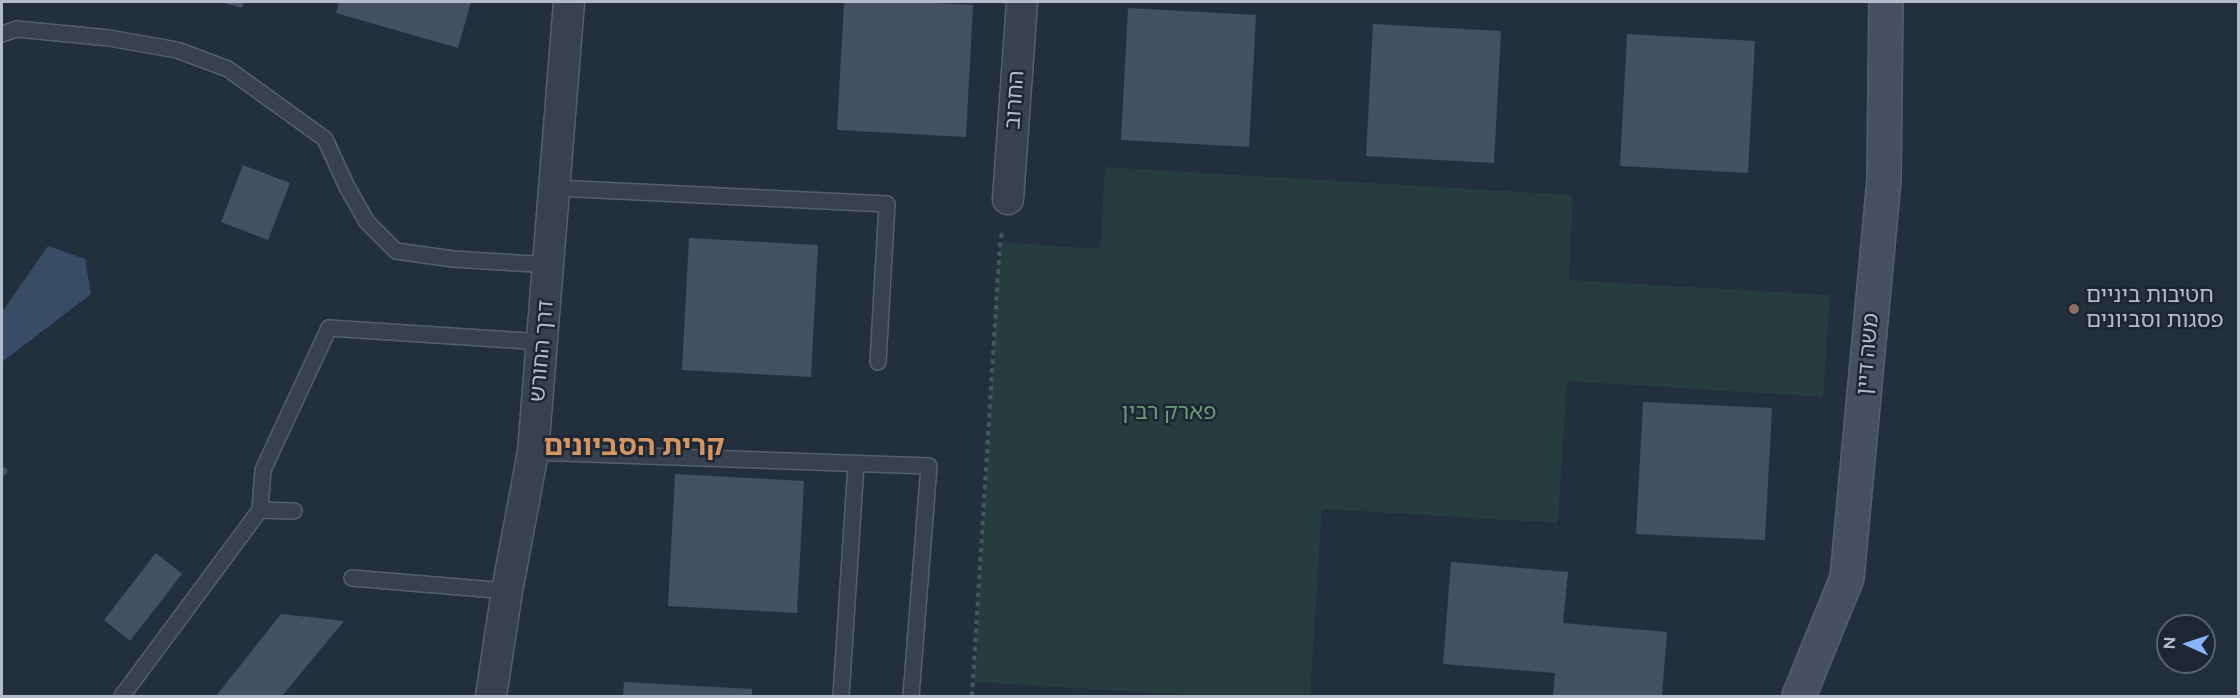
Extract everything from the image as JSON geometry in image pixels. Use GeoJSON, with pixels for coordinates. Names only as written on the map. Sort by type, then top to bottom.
{"type":"FeatureCollection","features":[{"type":"Feature","properties":{"kind":"street","name":"דרך החורש"},"geometry":{"type":"LineString","coordinates":[[491,696],[507,591],[533,452],[550,265],[569,2]]}},
{"type":"Feature","properties":{"kind":"street","name":"החרוב"},"geometry":{"type":"LineString","coordinates":[[1008,199],[1022,2]]}},
{"type":"Feature","properties":{"kind":"street","name":"משה דיין"},"geometry":{"type":"LineString","coordinates":[[1799,696],[1847,578],[1884,180],[1886,2]]}},
{"type":"Feature","properties":{"kind":"lane"},"geometry":{"type":"LineString","coordinates":[[2,34],[17,29],[110,38],[177,50],[228,69],[325,139],[347,187],[367,222],[396,251],[453,259],[550,265]]}},
{"type":"Feature","properties":{"kind":"lane"},"geometry":{"type":"LineString","coordinates":[[556,188],[887,204],[878,362]]}},
{"type":"Feature","properties":{"kind":"lane"},"geometry":{"type":"LineString","coordinates":[[122,696],[260,510],[263,470],[329,328],[543,342]]}},
{"type":"Feature","properties":{"kind":"lane"},"geometry":{"type":"LineString","coordinates":[[533,452],[929,466],[911,696]]}},
{"type":"Feature","properties":{"kind":"lane"},"geometry":{"type":"LineString","coordinates":[[841,696],[856,464]]}},
{"type":"Feature","properties":{"kind":"lane"},"geometry":{"type":"LineString","coordinates":[[260,510],[294,511]]}},
{"type":"Feature","properties":{"kind":"lane"},"geometry":{"type":"LineString","coordinates":[[352,578],[507,591]]}},
{"type":"Feature","properties":{"kind":"path"},"geometry":{"type":"LineString","coordinates":[[972,696],[1000,243],[1008,199]]}},
{"type":"Feature","properties":{"kind":"green space","name":"פארק רבין"},"geometry":{"type":"Polygon","coordinates":[[[1105,167],[1573,195],[1569,280],[1830,295],[1823,397],[1567,381],[1558,523],[1322,509],[1310,696],[1209,696],[974,682],[1000,242],[1100,249],[1105,167]]]}},
{"type":"Feature","properties":{"kind":"water"},"geometry":{"type":"Polygon","coordinates":[[[48,246],[85,259],[91,294],[2,362],[2,312],[48,246]]]}},
{"type":"Feature","properties":{"kind":"building"},"geometry":{"type":"Polygon","coordinates":[[[220,2],[244,2],[242,8],[220,2]]]}},
{"type":"Feature","properties":{"kind":"building"},"geometry":{"type":"Polygon","coordinates":[[[339,2],[471,2],[458,48],[336,13],[339,2]]]}},
{"type":"Feature","properties":{"kind":"building"},"geometry":{"type":"Polygon","coordinates":[[[844,2],[973,5],[966,137],[837,130],[844,2]]]}},
{"type":"Feature","properties":{"kind":"building"},"geometry":{"type":"Polygon","coordinates":[[[1128,8],[1256,15],[1249,147],[1121,140],[1128,8]]]}},
{"type":"Feature","properties":{"kind":"building"},"geometry":{"type":"Polygon","coordinates":[[[1373,24],[1501,31],[1494,163],[1366,156],[1373,24]]]}},
{"type":"Feature","properties":{"kind":"building"},"geometry":{"type":"Polygon","coordinates":[[[1627,34],[1755,41],[1748,173],[1620,166],[1627,34]]]}},
{"type":"Feature","properties":{"kind":"building"},"geometry":{"type":"Polygon","coordinates":[[[243,165],[290,183],[268,240],[221,222],[243,165]]]}},
{"type":"Feature","properties":{"kind":"building"},"geometry":{"type":"Polygon","coordinates":[[[689,238],[818,245],[811,377],[682,370],[689,238]]]}},
{"type":"Feature","properties":{"kind":"building"},"geometry":{"type":"Polygon","coordinates":[[[1643,402],[1772,408],[1765,540],[1636,534],[1643,402]]]}},
{"type":"Feature","properties":{"kind":"building"},"geometry":{"type":"Polygon","coordinates":[[[2,466],[8,470],[2,479],[2,466]]]}},
{"type":"Feature","properties":{"kind":"building"},"geometry":{"type":"Polygon","coordinates":[[[675,474],[804,481],[797,613],[668,606],[675,474]]]}},
{"type":"Feature","properties":{"kind":"building"},"geometry":{"type":"Polygon","coordinates":[[[156,553],[182,574],[130,641],[104,620],[156,553]]]}},
{"type":"Feature","properties":{"kind":"building"},"geometry":{"type":"Polygon","coordinates":[[[1451,562],[1568,572],[1563,623],[1667,632],[1662,696],[1553,696],[1555,673],[1443,664],[1451,562]]]}},
{"type":"Feature","properties":{"kind":"building"},"geometry":{"type":"Polygon","coordinates":[[[281,614],[344,621],[282,696],[216,696],[281,614]]]}},
{"type":"Feature","properties":{"kind":"building"},"geometry":{"type":"Polygon","coordinates":[[[624,682],[752,689],[752,696],[623,696],[624,682]]]}},
{"type":"Feature","properties":{"kind":"place","name":"חטיבות ביניים פסגות וסביונים"},"geometry":{"type":"Point","coordinates":[2074,309]}},
{"type":"Feature","properties":{"kind":"district","name":"קרית הסביונים"},"geometry":{"type":"Point","coordinates":[634,447]}}]}
